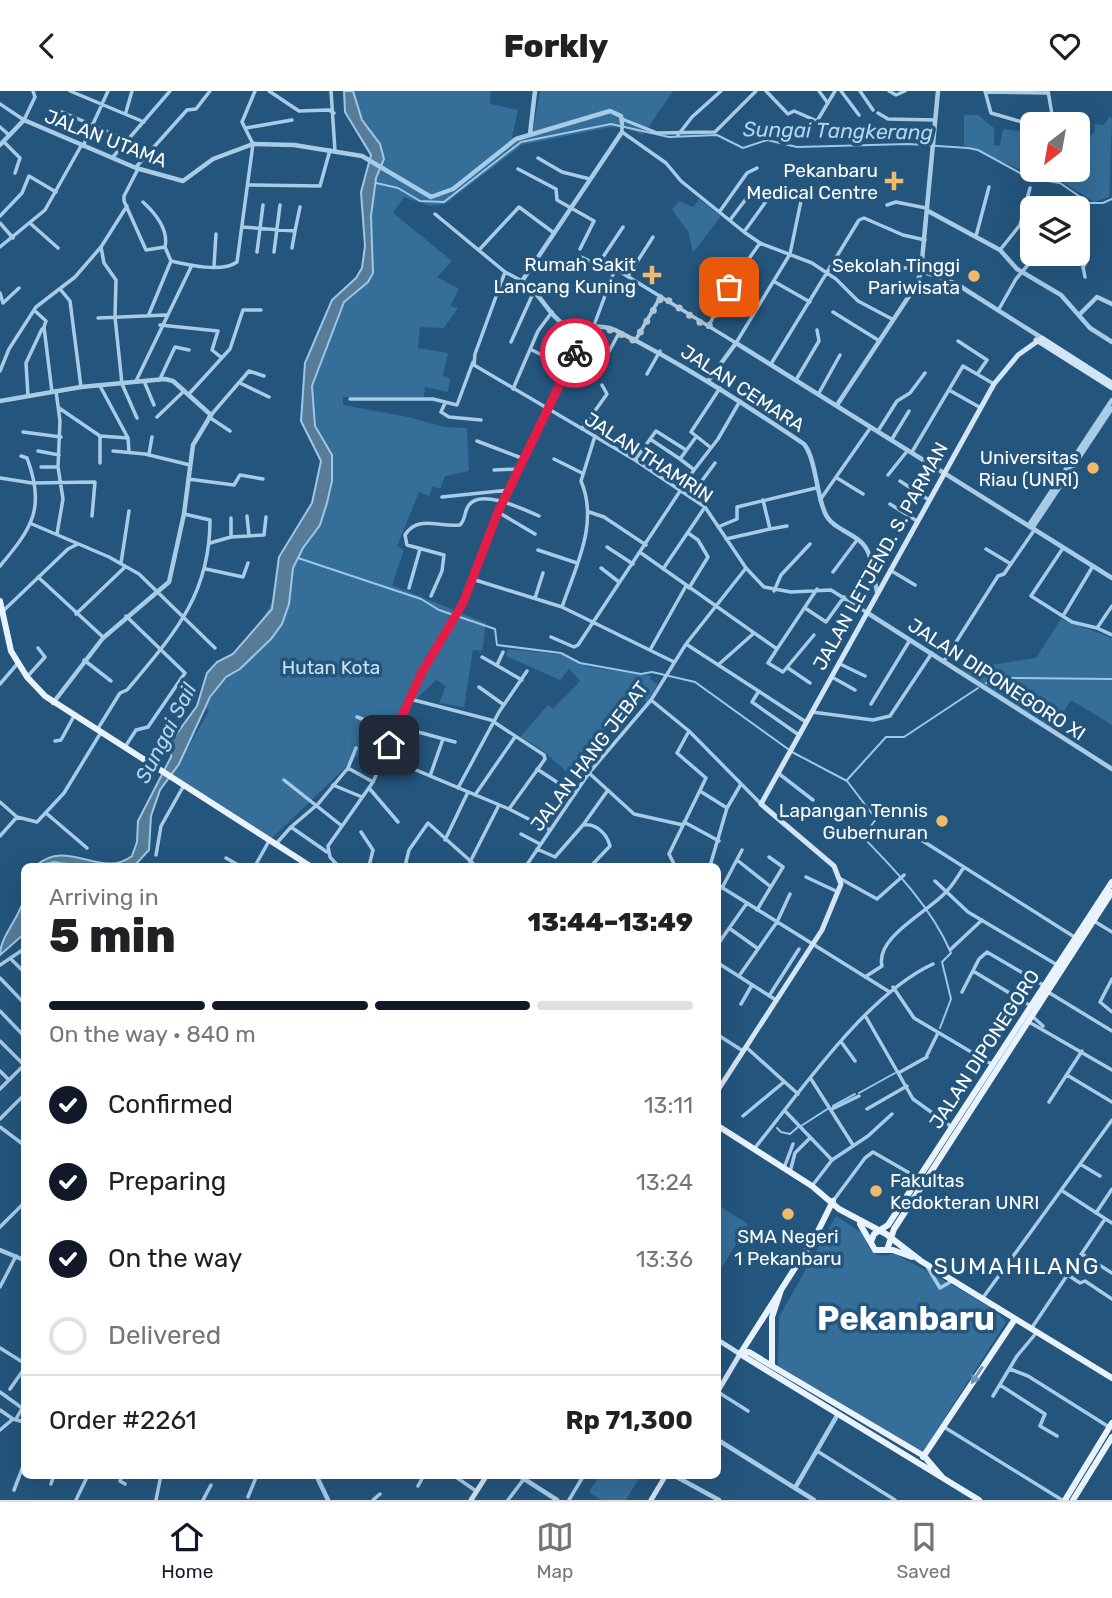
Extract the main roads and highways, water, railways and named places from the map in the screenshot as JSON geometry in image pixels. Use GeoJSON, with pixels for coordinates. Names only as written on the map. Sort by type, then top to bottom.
{"type":"FeatureCollection","features":[{"type":"Feature","properties":{"kind":"main road","name":"JALAN LETJEND. S. PARMAN"},"geometry":{"type":"LineString","coordinates":[[721,1085],[812,945],[838,892],[841,879],[834,866],[761,804],[994,384],[1009,365],[1039,339],[1088,371]]}},
{"type":"Feature","properties":{"kind":"main road"},"geometry":{"type":"LineString","coordinates":[[1088,371],[1112,383]]}},
{"type":"Feature","properties":{"kind":"main road"},"geometry":{"type":"LineString","coordinates":[[1088,371],[1112,389]]}},
{"type":"Feature","properties":{"kind":"main road"},"geometry":{"type":"LineString","coordinates":[[0,601],[6,639],[18,663],[27,677],[53,703],[305,863]]}},
{"type":"Feature","properties":{"kind":"main road","name":"JALAN DIPONEGORO"},"geometry":{"type":"LineString","coordinates":[[1061,967],[1112,882]]}},
{"type":"Feature","properties":{"kind":"main road","name":"JALAN DIPONEGORO"},"geometry":{"type":"LineString","coordinates":[[890,1238],[1030,1019],[1046,989],[1112,892]]}},
{"type":"Feature","properties":{"kind":"main road","name":"JALAN DIPONEGORO"},"geometry":{"type":"LineString","coordinates":[[881,1232],[1031,1006],[1046,989]]}},
{"type":"Feature","properties":{"kind":"main road"},"geometry":{"type":"LineString","coordinates":[[721,1128],[813,1186],[856,1220],[881,1232],[923,1262],[1112,1378]]}},
{"type":"Feature","properties":{"kind":"main road"},"geometry":{"type":"LineString","coordinates":[[721,1387],[816,1235],[832,1201]]}},
{"type":"Feature","properties":{"kind":"main road"},"geometry":{"type":"LineString","coordinates":[[856,1220],[868,1233],[877,1251],[887,1250],[923,1262]]}},
{"type":"Feature","properties":{"kind":"main road"},"geometry":{"type":"LineString","coordinates":[[871,1242],[874,1234],[881,1232]]}},
{"type":"Feature","properties":{"kind":"main road"},"geometry":{"type":"LineString","coordinates":[[887,1250],[890,1238]]}},
{"type":"Feature","properties":{"kind":"main road"},"geometry":{"type":"LineString","coordinates":[[772,1366],[772,1317],[781,1290]]}},
{"type":"Feature","properties":{"kind":"main road"},"geometry":{"type":"LineString","coordinates":[[919,1464],[1015,1319]]}},
{"type":"Feature","properties":{"kind":"main road"},"geometry":{"type":"LineString","coordinates":[[721,1342],[979,1500]]}},
{"type":"Feature","properties":{"kind":"main road"},"geometry":{"type":"LineString","coordinates":[[740,1354],[750,1352],[924,1456],[942,1477]]}},
{"type":"Feature","properties":{"kind":"main road"},"geometry":{"type":"LineString","coordinates":[[833,1403],[838,1414]]}},
{"type":"Feature","properties":{"kind":"main road"},"geometry":{"type":"LineString","coordinates":[[1063,1500],[1111,1425]]}},
{"type":"Feature","properties":{"kind":"main road"},"geometry":{"type":"LineString","coordinates":[[1073,1500],[1112,1437]]}},
{"type":"Feature","properties":{"kind":"main road"},"geometry":{"type":"LineString","coordinates":[[471,1500],[484,1479]]}},
{"type":"Feature","properties":{"kind":"main road"},"geometry":{"type":"LineString","coordinates":[[651,1500],[664,1479]]}},
{"type":"Feature","properties":{"kind":"waterway","name":"Sungai Tangkerang"},"geometry":{"type":"LineString","coordinates":[[376,183],[398,188],[420,201],[444,202],[521,142],[611,124],[669,137],[717,135],[743,148],[767,140],[797,147],[908,144],[968,148],[978,150],[1029,178],[1060,183],[1089,203],[1103,203],[1112,199]]}},
{"type":"Feature","properties":{"kind":"waterway"},"geometry":{"type":"LineString","coordinates":[[298,558],[421,599],[439,610],[495,629],[497,645],[561,653],[580,663],[641,674],[652,672],[695,682],[788,749]]}},
{"type":"Feature","properties":{"kind":"waterway"},"geometry":{"type":"LineString","coordinates":[[986,683],[1013,678],[1112,679]]}},
{"type":"Feature","properties":{"kind":"waterway"},"geometry":{"type":"LineString","coordinates":[[847,780],[886,737],[904,737],[978,688]]}},
{"type":"Feature","properties":{"kind":"waterway"},"geometry":{"type":"LineString","coordinates":[[792,752],[847,781],[876,819],[863,837],[924,905],[943,936],[951,953],[942,962],[951,999],[940,1028]]}},
{"type":"Feature","properties":{"kind":"waterway"},"geometry":{"type":"LineString","coordinates":[[859,1093],[895,1073]]}},
{"type":"Feature","properties":{"kind":"waterway"},"geometry":{"type":"LineString","coordinates":[[833,1106],[855,1094]]}},
{"type":"Feature","properties":{"kind":"waterway"},"geometry":{"type":"LineString","coordinates":[[801,1126],[829,1108]]}},
{"type":"Feature","properties":{"kind":"waterway"},"geometry":{"type":"LineString","coordinates":[[777,1128],[790,1134],[798,1127]]}},
{"type":"Feature","properties":{"kind":"place","name":"Pekanbaru Medical Centre"},"geometry":{"type":"Point","coordinates":[894,181]}},
{"type":"Feature","properties":{"kind":"place","name":"Rumah Sakit Lancang Kuning"},"geometry":{"type":"Point","coordinates":[652,275]}},
{"type":"Feature","properties":{"kind":"place","name":"Sekolah Tinggi Pariwisata"},"geometry":{"type":"Point","coordinates":[974,276]}},
{"type":"Feature","properties":{"kind":"place","name":"Universitas Riau (UNRI)"},"geometry":{"type":"Point","coordinates":[1093,468]}},
{"type":"Feature","properties":{"kind":"place","name":"Lapangan Tennis Gubernuran"},"geometry":{"type":"Point","coordinates":[942,821]}},
{"type":"Feature","properties":{"kind":"place","name":"Fakultas Kedokteran UNRI"},"geometry":{"type":"Point","coordinates":[876,1191]}},
{"type":"Feature","properties":{"kind":"place","name":"SMA Negeri 1 Pekanbaru"},"geometry":{"type":"Point","coordinates":[788,1214]}},
{"type":"Feature","properties":{"kind":"district","name":"SUMAHILANG"},"geometry":{"type":"Point","coordinates":[1017,1266]}},
{"type":"Feature","properties":{"kind":"district","name":"Pekanbaru"},"geometry":{"type":"Point","coordinates":[906,1318]}},
{"type":"Feature","properties":{"kind":"park label","name":"Hutan Kota"},"geometry":{"type":"Point","coordinates":[331,667]}},
{"type":"Feature","properties":{"kind":"water label","name":"Sungai Sail"},"geometry":{"type":"Point","coordinates":[166,733]}}]}
